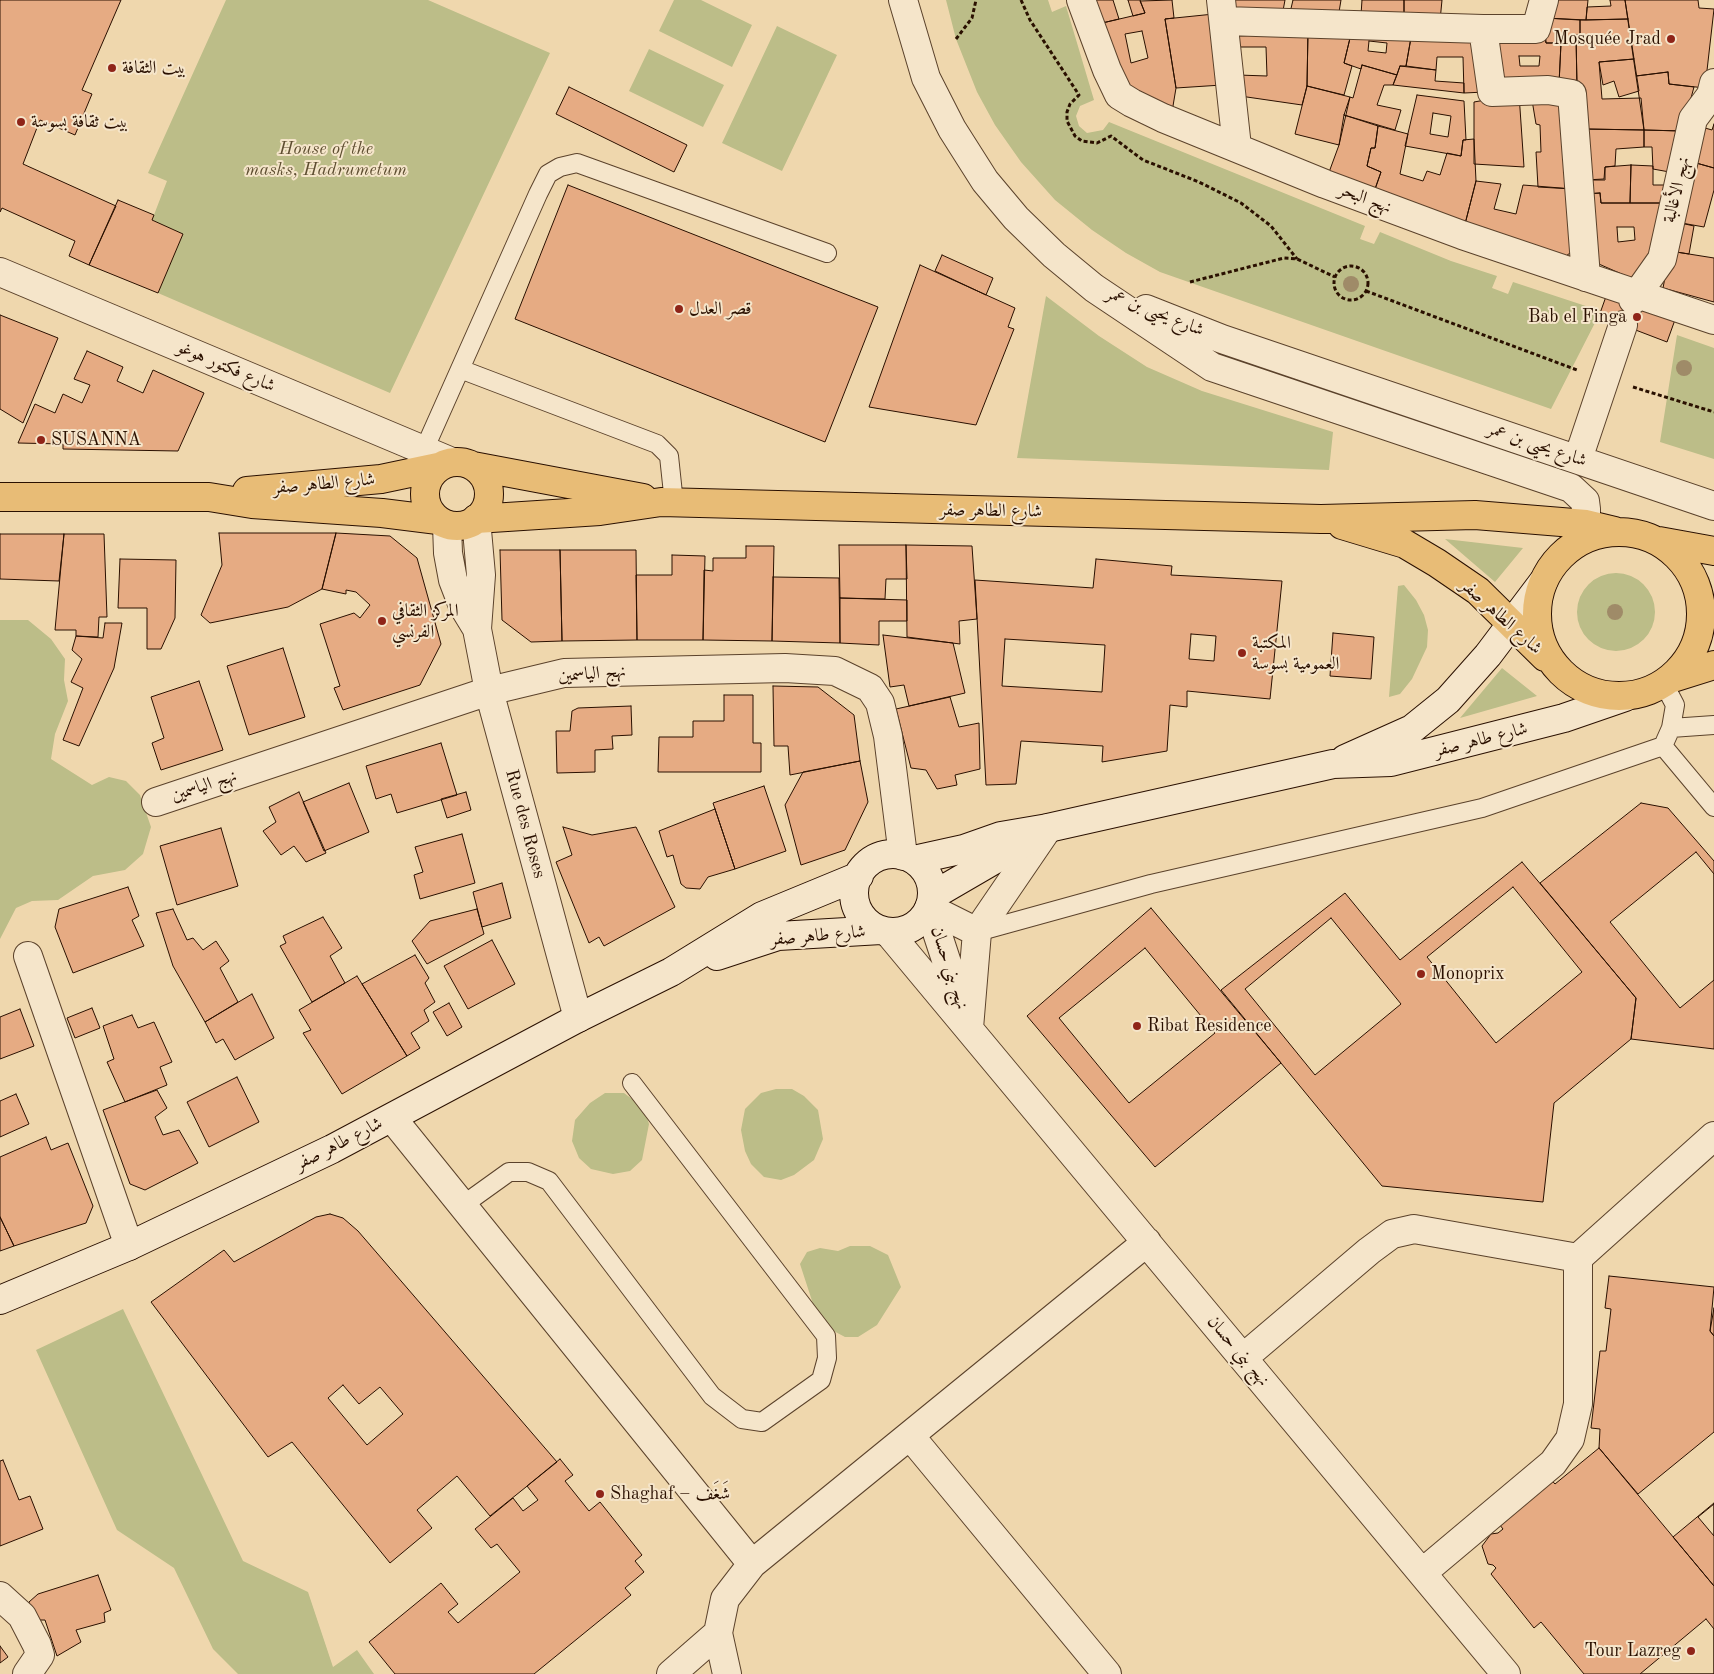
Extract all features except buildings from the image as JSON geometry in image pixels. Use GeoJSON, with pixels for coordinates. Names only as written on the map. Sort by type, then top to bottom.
{"type":"FeatureCollection","features":[{"type":"Feature","properties":{"kind":"main road","name":"شارع الطاهر صفر"},"geometry":{"type":"LineString","coordinates":[[209,498],[277,488],[381,479],[447,461],[668,502]]}},
{"type":"Feature","properties":{"kind":"main road"},"geometry":{"type":"LineString","coordinates":[[447,461],[481,472],[489,492],[484,512],[476,519],[468,525],[442,523],[429,511],[425,500],[425,488],[430,476],[447,461]]}},
{"type":"Feature","properties":{"kind":"main road","name":"شارع الطاهر صفر"},"geometry":{"type":"LineString","coordinates":[[0,497],[209,498],[252,504],[382,512],[442,523]]}},
{"type":"Feature","properties":{"kind":"main road","name":"شارع الطاهر صفر"},"geometry":{"type":"LineString","coordinates":[[476,519],[591,512],[668,502],[1321,519],[1476,515],[1581,534]]}},
{"type":"Feature","properties":{"kind":"main road","name":"شارع الطاهر صفر"},"geometry":{"type":"LineString","coordinates":[[1321,519],[1406,544],[1478,592],[1566,678]]}},
{"type":"Feature","properties":{"kind":"main road"},"geometry":{"type":"LineString","coordinates":[[1714,550],[1659,541],[1638,533],[1615,531],[1594,535],[1581,534],[1556,561],[1543,582],[1536,608],[1539,634],[1549,658],[1566,678],[1584,690],[1604,696],[1625,697],[1646,693],[1668,681],[1714,665]]}},
{"type":"Feature","properties":{"kind":"main road"},"geometry":{"type":"LineString","coordinates":[[1659,541],[1680,558],[1695,580],[1702,606],[1700,632],[1690,657],[1668,681]]}},
{"type":"Feature","properties":{"kind":"street"},"geometry":{"type":"LineString","coordinates":[[903,0],[926,78],[952,129],[985,181],[1016,218],[1047,249],[1094,288]]}},
{"type":"Feature","properties":{"kind":"street","name":"نهج البحر"},"geometry":{"type":"LineString","coordinates":[[1082,0],[1107,70],[1119,95],[1163,118],[1324,184],[1453,232],[1586,277],[1635,297],[1714,320]]}},
{"type":"Feature","properties":{"kind":"street"},"geometry":{"type":"LineString","coordinates":[[1237,147],[1223,11],[1483,29],[1536,29],[1544,0]]}},
{"type":"Feature","properties":{"kind":"street"},"geometry":{"type":"LineString","coordinates":[[1483,29],[1492,92],[1548,90],[1572,94],[1586,277]]}},
{"type":"Feature","properties":{"kind":"street","name":"نهج الأغالبة"},"geometry":{"type":"LineString","coordinates":[[1635,297],[1662,259],[1694,119],[1711,95],[1714,83]]}},
{"type":"Feature","properties":{"kind":"street","name":"شارع فكتور هوغو"},"geometry":{"type":"LineString","coordinates":[[0,272],[447,461]]}},
{"type":"Feature","properties":{"kind":"street","name":"شارع يحيى بن عمر"},"geometry":{"type":"LineString","coordinates":[[1094,288],[1222,339],[1714,506]]}},
{"type":"Feature","properties":{"kind":"street","name":"شارع يحيى بن عمر"},"geometry":{"type":"LineString","coordinates":[[1094,288],[1212,367],[1571,488],[1585,501],[1581,534]]}},
{"type":"Feature","properties":{"kind":"street"},"geometry":{"type":"LineString","coordinates":[[1578,459],[1623,325]]}},
{"type":"Feature","properties":{"kind":"street"},"geometry":{"type":"LineString","coordinates":[[476,519],[481,575],[477,629]]}},
{"type":"Feature","properties":{"kind":"street"},"geometry":{"type":"LineString","coordinates":[[442,523],[453,580],[463,606],[477,629]]}},
{"type":"Feature","properties":{"kind":"street","name":"شارع طاهر صفر"},"geometry":{"type":"LineString","coordinates":[[1333,764],[1412,729],[1448,700],[1488,655],[1543,582]]}},
{"type":"Feature","properties":{"kind":"street","name":"Rue des Roses"},"geometry":{"type":"LineString","coordinates":[[477,629],[489,691],[578,1018]]}},
{"type":"Feature","properties":{"kind":"street","name":"نهج الياسمين"},"geometry":{"type":"LineString","coordinates":[[156,802],[489,691],[564,673],[785,668],[835,671],[870,688],[880,704],[888,736],[909,858]]}},
{"type":"Feature","properties":{"kind":"street","name":"شارع طاهر صفر"},"geometry":{"type":"LineString","coordinates":[[885,931],[865,919],[856,902],[855,889],[859,876],[866,866],[878,858],[890,855],[909,858],[964,849],[1001,836],[1048,828],[1333,764],[1391,762],[1564,718],[1625,697]]}},
{"type":"Feature","properties":{"kind":"street"},"geometry":{"type":"LineString","coordinates":[[969,1028],[977,932],[1048,828]]}},
{"type":"Feature","properties":{"kind":"street","name":"شارع طاهر صفر"},"geometry":{"type":"LineString","coordinates":[[671,972],[778,936],[885,931],[901,932],[923,919],[931,902],[1048,828]]}},
{"type":"Feature","properties":{"kind":"street"},"geometry":{"type":"LineString","coordinates":[[909,858],[928,875],[931,902],[977,932]]}},
{"type":"Feature","properties":{"kind":"street","name":"شارع طاهر صفر"},"geometry":{"type":"LineString","coordinates":[[0,1300],[129,1246],[332,1149],[578,1018],[671,972],[762,916],[859,876]]}},
{"type":"Feature","properties":{"kind":"street","name":"نهج بني حسان"},"geometry":{"type":"LineString","coordinates":[[931,902],[969,1028]]}},
{"type":"Feature","properties":{"kind":"street","name":"نهج بني حسان"},"geometry":{"type":"LineString","coordinates":[[885,931],[969,1028],[1506,1674]]}},
{"type":"Feature","properties":{"kind":"street"},"geometry":{"type":"LineString","coordinates":[[28,956],[129,1246]]}},
{"type":"Feature","properties":{"kind":"street"},"geometry":{"type":"LineString","coordinates":[[392,1118],[752,1564]]}},
{"type":"Feature","properties":{"kind":"street"},"geometry":{"type":"LineString","coordinates":[[1422,1573],[1553,1462],[1570,1439],[1578,1404],[1578,1258],[1714,1136]]}},
{"type":"Feature","properties":{"kind":"street"},"geometry":{"type":"LineString","coordinates":[[1243,1358],[1369,1251],[1392,1234],[1414,1229],[1578,1258]]}},
{"type":"Feature","properties":{"kind":"street"},"geometry":{"type":"LineString","coordinates":[[727,1674],[718,1634],[725,1600],[752,1564],[911,1437],[1147,1242]]}},
{"type":"Feature","properties":{"kind":"street"},"geometry":{"type":"LineString","coordinates":[[911,1437],[1107,1674]]}},
{"type":"Feature","properties":{"kind":"street"},"geometry":{"type":"LineString","coordinates":[[0,1596],[22,1616],[38,1645],[40,1655],[27,1674]]}},
{"type":"Feature","properties":{"kind":"street"},"geometry":{"type":"LineString","coordinates":[[671,1674],[718,1634]]}},
{"type":"Feature","properties":{"kind":"lane"},"geometry":{"type":"LineString","coordinates":[[447,461],[460,369],[538,194],[548,174],[560,167],[577,164],[828,253]]}},
{"type":"Feature","properties":{"kind":"lane"},"geometry":{"type":"LineString","coordinates":[[460,369],[657,444],[669,456],[668,502]]}},
{"type":"Feature","properties":{"kind":"lane"},"geometry":{"type":"LineString","coordinates":[[977,932],[1151,884],[1482,808],[1663,746],[1671,728],[1675,705],[1668,681]]}},
{"type":"Feature","properties":{"kind":"lane"},"geometry":{"type":"LineString","coordinates":[[1671,728],[1714,725]]}},
{"type":"Feature","properties":{"kind":"lane"},"geometry":{"type":"LineString","coordinates":[[1663,746],[1714,807]]}},
{"type":"Feature","properties":{"kind":"lane"},"geometry":{"type":"LineString","coordinates":[[462,1205],[509,1172],[528,1172],[549,1181],[712,1396],[742,1419],[762,1422],[821,1380],[827,1358],[826,1336],[632,1082]]}},
{"type":"Feature","properties":{"kind":"path"},"geometry":{"type":"LineString","coordinates":[[956,39],[972,18],[976,0]]}},
{"type":"Feature","properties":{"kind":"path"},"geometry":{"type":"LineString","coordinates":[[1190,282],[1284,258],[1297,259],[1335,277]]}},
{"type":"Feature","properties":{"kind":"path"},"geometry":{"type":"LineString","coordinates":[[1344,267],[1359,267],[1363,270],[1368,280],[1366,291],[1357,298],[1346,299],[1336,292],[1335,277],[1344,267]]}},
{"type":"Feature","properties":{"kind":"path"},"geometry":{"type":"LineString","coordinates":[[1366,291],[1605,379],[1714,412]]}},
{"type":"Feature","properties":{"kind":"green space","name":"House of the masks, Hadrumetum"},"geometry":{"type":"Polygon","coordinates":[[[226,0],[428,0],[550,53],[390,393],[158,293],[182,234],[152,220],[167,181],[148,173],[226,0]]]}},
{"type":"Feature","properties":{"kind":"green space"},"geometry":{"type":"Polygon","coordinates":[[[674,0],[701,0],[752,25],[732,67],[659,31],[674,0]]]}},
{"type":"Feature","properties":{"kind":"green space"},"geometry":{"type":"Polygon","coordinates":[[[946,0],[1048,0],[1052,12],[1066,6],[1094,100],[1080,106],[1076,116],[1079,126],[1087,133],[1103,130],[1109,122],[1365,226],[1360,239],[1374,244],[1380,232],[1451,261],[1497,276],[1492,288],[1508,294],[1513,282],[1601,311],[1551,409],[1160,272],[1126,253],[1092,230],[1055,200],[1021,162],[995,125],[977,92],[956,39],[946,0]]]}},
{"type":"Feature","properties":{"kind":"green space"},"geometry":{"type":"Polygon","coordinates":[[[777,26],[837,55],[782,171],[722,143],[777,26]]]}},
{"type":"Feature","properties":{"kind":"green space"},"geometry":{"type":"Polygon","coordinates":[[[649,49],[724,85],[703,127],[629,91],[649,49]]]}},
{"type":"Feature","properties":{"kind":"green space"},"geometry":{"type":"Polygon","coordinates":[[[1046,296],[1099,336],[1147,367],[1202,391],[1333,432],[1329,470],[1017,458],[1046,296]]]}},
{"type":"Feature","properties":{"kind":"green space"},"geometry":{"type":"Polygon","coordinates":[[[1677,335],[1714,348],[1714,459],[1660,442],[1677,335]]]}},
{"type":"Feature","properties":{"kind":"green space"},"geometry":{"type":"Polygon","coordinates":[[[1445,539],[1523,548],[1495,582],[1445,539]]]}},
{"type":"Feature","properties":{"kind":"green space"},"geometry":{"type":"Polygon","coordinates":[[[1616,573],[1631,576],[1648,590],[1652,597],[1655,612],[1652,627],[1638,644],[1631,648],[1616,651],[1601,648],[1584,634],[1580,627],[1577,612],[1580,597],[1594,580],[1601,576],[1616,573]]]}},
{"type":"Feature","properties":{"kind":"green space"},"geometry":{"type":"Polygon","coordinates":[[[1404,585],[1416,600],[1424,615],[1428,630],[1427,647],[1412,679],[1400,694],[1389,697],[1398,586],[1404,585]]]}},
{"type":"Feature","properties":{"kind":"green space"},"geometry":{"type":"Polygon","coordinates":[[[0,620],[28,620],[51,639],[65,659],[64,680],[68,701],[55,734],[51,759],[92,785],[109,777],[126,781],[140,795],[151,827],[143,854],[125,870],[93,876],[58,900],[32,901],[16,908],[0,939],[0,620]]]}},
{"type":"Feature","properties":{"kind":"green space"},"geometry":{"type":"Polygon","coordinates":[[[1502,668],[1537,696],[1460,718],[1502,668]]]}},
{"type":"Feature","properties":{"kind":"green space"},"geometry":{"type":"Polygon","coordinates":[[[776,1089],[792,1089],[804,1096],[818,1110],[823,1139],[814,1160],[794,1175],[781,1180],[764,1177],[751,1164],[745,1151],[741,1130],[745,1109],[761,1093],[776,1089]]]}},
{"type":"Feature","properties":{"kind":"green space"},"geometry":{"type":"Polygon","coordinates":[[[605,1093],[624,1093],[644,1108],[649,1124],[642,1160],[630,1171],[613,1174],[591,1169],[579,1158],[572,1141],[575,1120],[590,1103],[605,1093]]]}},
{"type":"Feature","properties":{"kind":"green space"},"geometry":{"type":"Polygon","coordinates":[[[850,1246],[870,1246],[888,1255],[901,1287],[877,1325],[858,1337],[845,1337],[828,1328],[815,1310],[800,1264],[807,1252],[820,1248],[838,1251],[850,1246]]]}},
{"type":"Feature","properties":{"kind":"green space"},"geometry":{"type":"Polygon","coordinates":[[[123,1309],[243,1561],[308,1592],[333,1667],[357,1650],[374,1674],[238,1674],[213,1649],[174,1568],[117,1530],[36,1350],[123,1309]]]}},
{"type":"Feature","properties":{"kind":"place","name":"Mosquée Jrad"},"geometry":{"type":"Point","coordinates":[1671,39]}},
{"type":"Feature","properties":{"kind":"place","name":"بيت الثقافة"},"geometry":{"type":"Point","coordinates":[112,68]}},
{"type":"Feature","properties":{"kind":"place","name":"بيت ثقافة بسوسة"},"geometry":{"type":"Point","coordinates":[21,122]}},
{"type":"Feature","properties":{"kind":"place","name":"قصر العدل"},"geometry":{"type":"Point","coordinates":[679,309]}},
{"type":"Feature","properties":{"kind":"place","name":"Bab el Finga"},"geometry":{"type":"Point","coordinates":[1637,317]}},
{"type":"Feature","properties":{"kind":"place","name":"SUSANNA"},"geometry":{"type":"Point","coordinates":[41,440]}},
{"type":"Feature","properties":{"kind":"place","name":"المركز الثقافي الفرنسي"},"geometry":{"type":"Point","coordinates":[382,621]}},
{"type":"Feature","properties":{"kind":"place","name":"المكتبة العمومية بسوسة"},"geometry":{"type":"Point","coordinates":[1242,653]}},
{"type":"Feature","properties":{"kind":"place","name":"Monoprix"},"geometry":{"type":"Point","coordinates":[1421,974]}},
{"type":"Feature","properties":{"kind":"place","name":"Ribat Residence"},"geometry":{"type":"Point","coordinates":[1137,1026]}},
{"type":"Feature","properties":{"kind":"place","name":"Shaghaf – شَغَف"},"geometry":{"type":"Point","coordinates":[600,1494]}},
{"type":"Feature","properties":{"kind":"place","name":"Tour Lazreg"},"geometry":{"type":"Point","coordinates":[1691,1651]}}]}
